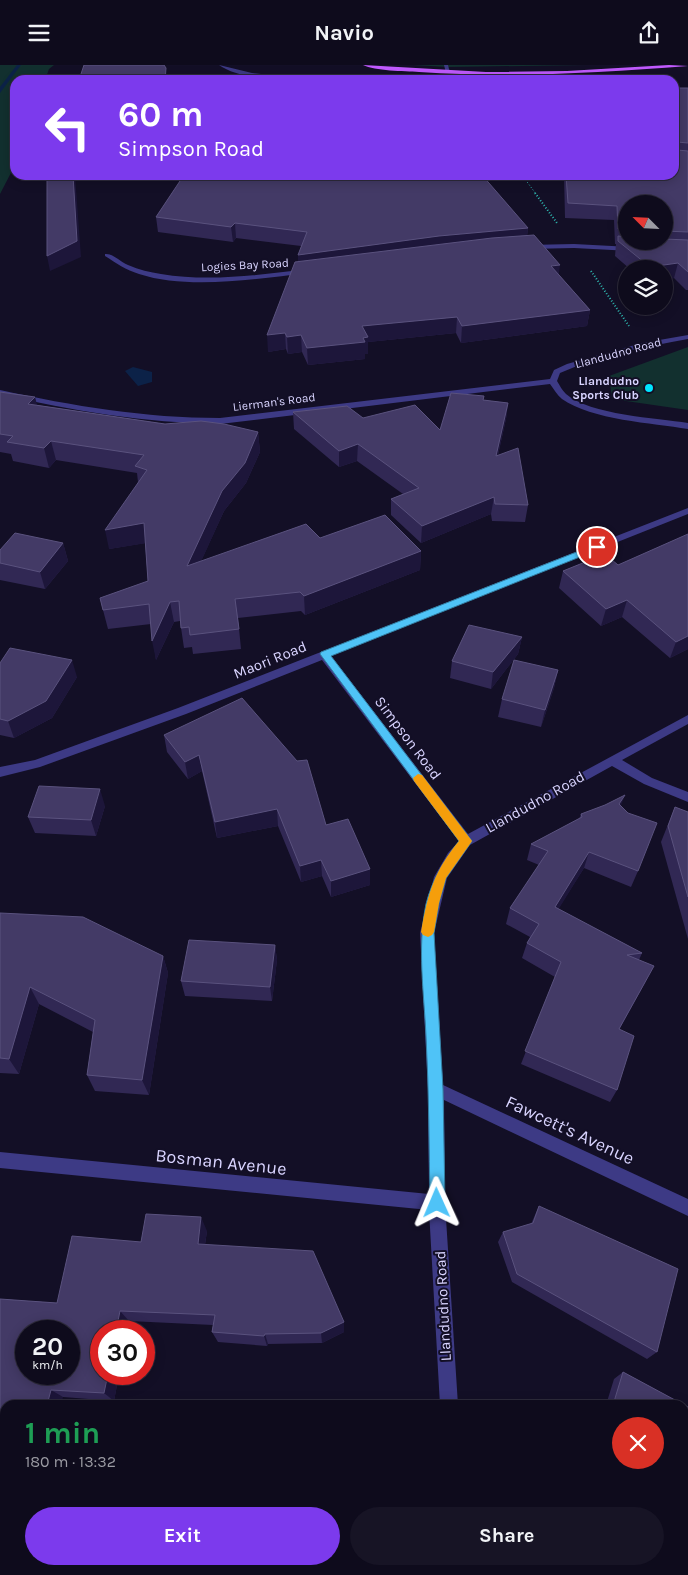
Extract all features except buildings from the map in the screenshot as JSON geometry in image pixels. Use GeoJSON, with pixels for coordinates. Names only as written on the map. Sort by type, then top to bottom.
{"type":"FeatureCollection","features":[{"type":"Feature","properties":{"kind":"main road"},"geometry":{"type":"LineString","coordinates":[[365,65],[448,73],[535,74],[688,65]]}},
{"type":"Feature","properties":{"kind":"street"},"geometry":{"type":"LineString","coordinates":[[221,65],[234,70],[275,75]]}},
{"type":"Feature","properties":{"kind":"street"},"geometry":{"type":"LineString","coordinates":[[446,65],[448,73]]}},
{"type":"Feature","properties":{"kind":"street"},"geometry":{"type":"LineString","coordinates":[[520,248],[574,246],[618,248]]}},
{"type":"Feature","properties":{"kind":"street","name":"Logies Bay Road"},"geometry":{"type":"LineString","coordinates":[[108,255],[125,267],[148,273],[178,277],[230,279],[316,270]]}},
{"type":"Feature","properties":{"kind":"street","name":"Llandudno Road"},"geometry":{"type":"LineString","coordinates":[[553,381],[557,372],[570,366],[642,345],[688,337]]}},
{"type":"Feature","properties":{"kind":"street"},"geometry":{"type":"LineString","coordinates":[[553,381],[559,392],[568,399],[596,409],[688,425]]}},
{"type":"Feature","properties":{"kind":"street","name":"Lierman's Road"},"geometry":{"type":"LineString","coordinates":[[0,392],[30,399],[132,416],[162,420],[211,421],[553,381]]}},
{"type":"Feature","properties":{"kind":"street","name":"Maori Road"},"geometry":{"type":"LineString","coordinates":[[0,772],[86,747],[182,711],[688,511]]}},
{"type":"Feature","properties":{"kind":"street","name":"Simpson Road"},"geometry":{"type":"LineString","coordinates":[[324,654],[466,841]]}},
{"type":"Feature","properties":{"kind":"street","name":"Llandudno Road"},"geometry":{"type":"LineString","coordinates":[[449,1400],[437,1203],[436,1089],[427,933],[432,903],[441,877],[453,857],[466,841],[612,759],[688,719]]}},
{"type":"Feature","properties":{"kind":"street"},"geometry":{"type":"LineString","coordinates":[[612,759],[648,781],[688,797]]}},
{"type":"Feature","properties":{"kind":"street","name":"Fawcett's Avenue"},"geometry":{"type":"LineString","coordinates":[[436,1089],[688,1209]]}},
{"type":"Feature","properties":{"kind":"street","name":"Bosman Avenue"},"geometry":{"type":"LineString","coordinates":[[0,1160],[437,1203]]}},
{"type":"Feature","properties":{"kind":"green space"},"geometry":{"type":"Polygon","coordinates":[[[0,65],[54,65],[49,69],[47,75],[10,75],[10,175],[0,194],[0,65]]]}},
{"type":"Feature","properties":{"kind":"green space"},"geometry":{"type":"Polygon","coordinates":[[[413,65],[586,65],[448,67],[413,65]]]}},
{"type":"Feature","properties":{"kind":"green space","name":"Llandudno Sports Club"},"geometry":{"type":"Polygon","coordinates":[[[688,347],[688,410],[612,399],[609,376],[688,347]]]}},
{"type":"Feature","properties":{"kind":"water"},"geometry":{"type":"Polygon","coordinates":[[[133,367],[152,372],[152,382],[138,386],[125,371],[133,367]]]}},
{"type":"Feature","properties":{"kind":"waterway"},"geometry":{"type":"LineString","coordinates":[[12,75],[19,65]]}},
{"type":"Feature","properties":{"kind":"waterway"},"geometry":{"type":"LineString","coordinates":[[0,91],[10,77]]}},
{"type":"Feature","properties":{"kind":"slow traffic"},"geometry":{"type":"LineString","coordinates":[[418,778],[466,841],[453,857],[441,877],[432,903],[428,932]]}},
{"type":"Feature","properties":{"kind":"place","name":"Llandudno Sports Club"},"geometry":{"type":"Point","coordinates":[649,388]}},
{"type":"Feature","properties":{"kind":"route"},"geometry":{"type":"LineString","coordinates":[[437,1203],[436,1089],[427,933],[432,903],[441,877],[453,857],[466,841],[324,654],[597,547]]}}]}
